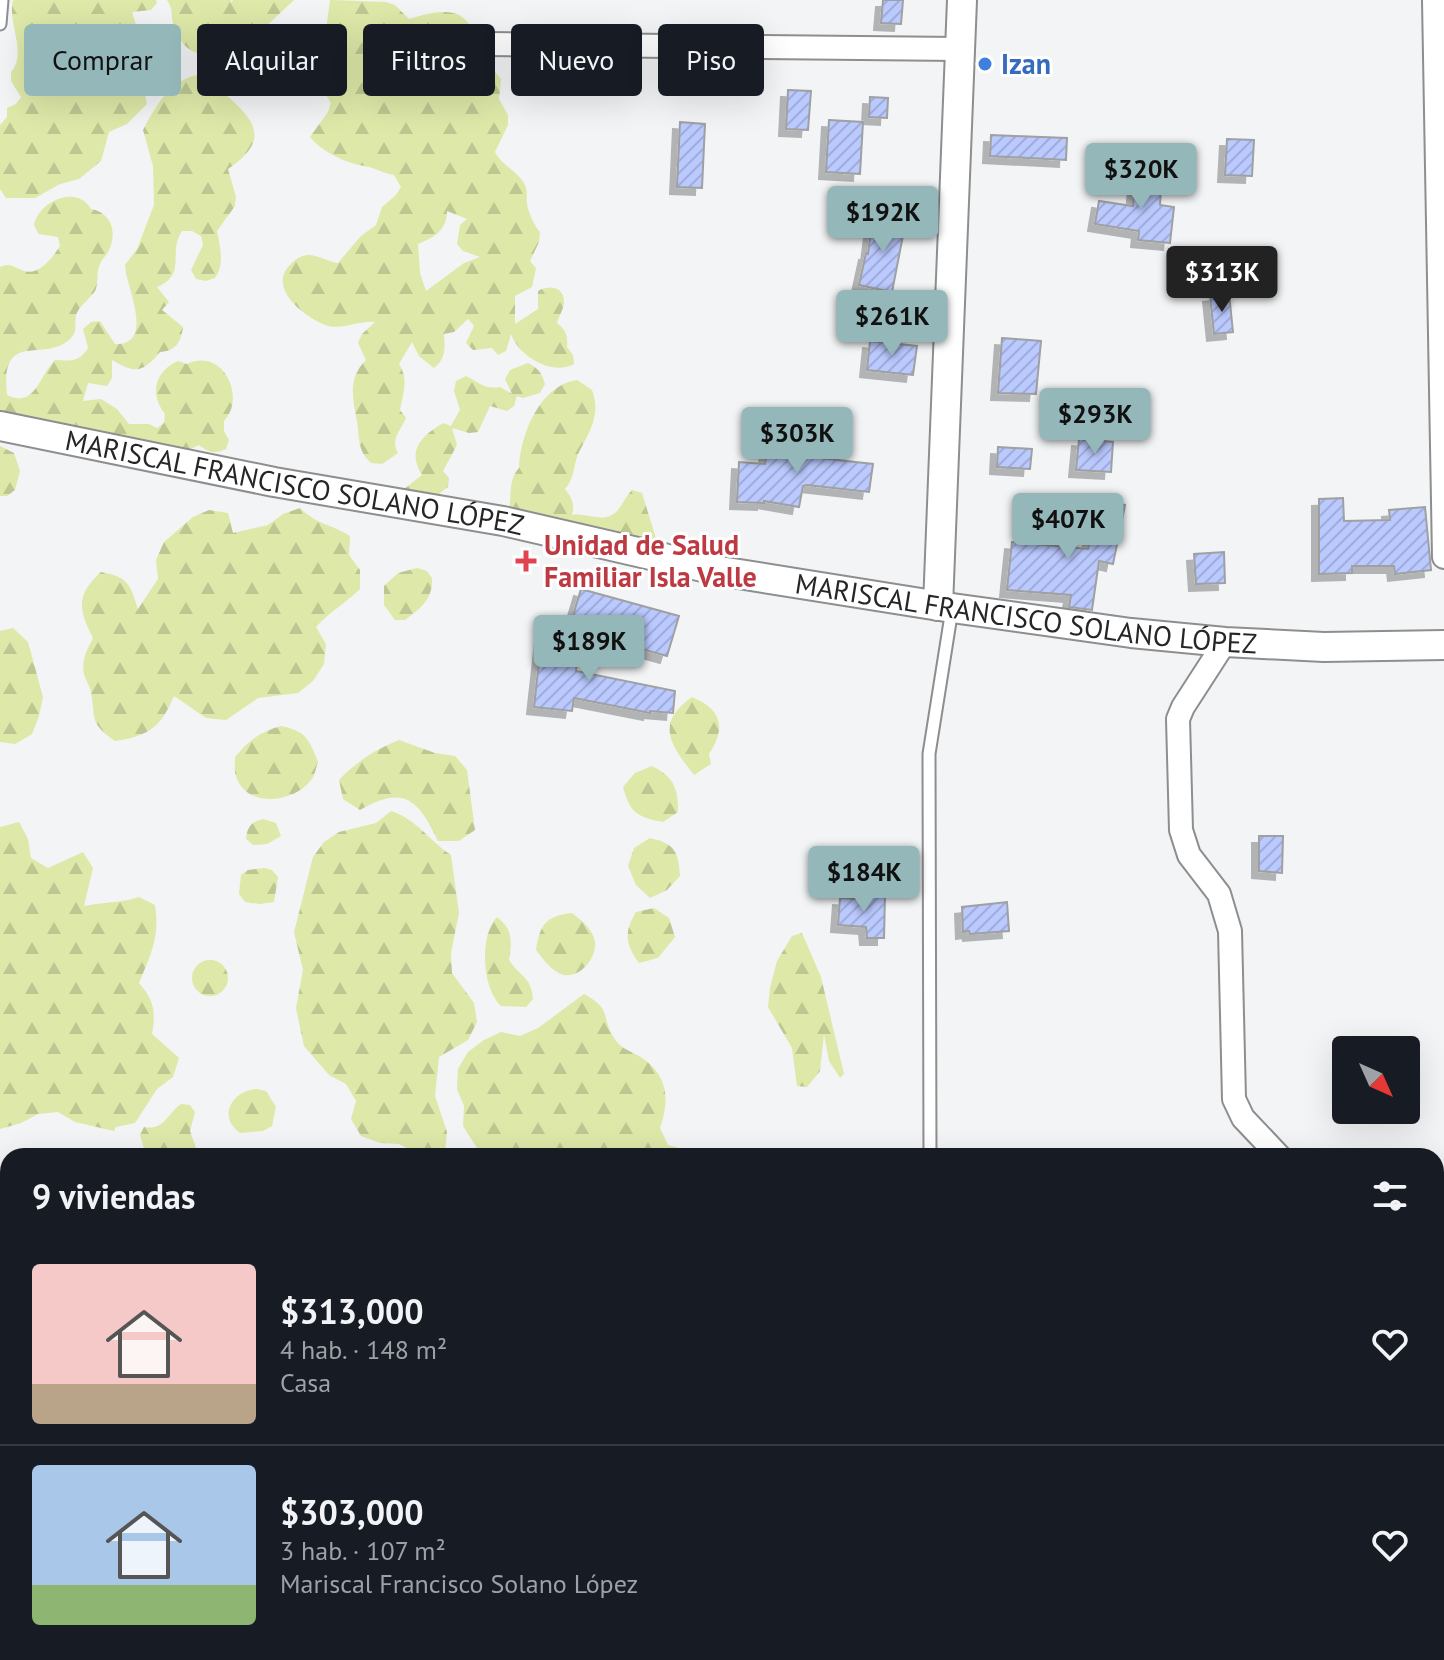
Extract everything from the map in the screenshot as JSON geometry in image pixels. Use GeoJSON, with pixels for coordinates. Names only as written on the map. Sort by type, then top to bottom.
{"type":"FeatureCollection","features":[{"type":"Feature","properties":{"kind":"street"},"geometry":{"type":"LineString","coordinates":[[945,607],[958,49],[962,0]]}},
{"type":"Feature","properties":{"kind":"street"},"geometry":{"type":"LineString","coordinates":[[1434,0],[1444,557]]}},
{"type":"Feature","properties":{"kind":"street"},"geometry":{"type":"LineString","coordinates":[[495,44],[958,49]]}},
{"type":"Feature","properties":{"kind":"street","name":"MARISCAL FRANCISCO SOLANO LÓPEZ"},"geometry":{"type":"LineString","coordinates":[[0,426],[274,482],[503,521],[720,571],[945,607],[1131,633],[1225,642],[1324,647],[1444,645]]}},
{"type":"Feature","properties":{"kind":"street"},"geometry":{"type":"LineString","coordinates":[[1225,642],[1178,719],[1181,830],[1189,855],[1219,894],[1230,931],[1234,1099],[1243,1118],[1271,1148]]}},
{"type":"Feature","properties":{"kind":"lane"},"geometry":{"type":"LineString","coordinates":[[0,24],[2,0]]}},
{"type":"Feature","properties":{"kind":"lane"},"geometry":{"type":"LineString","coordinates":[[930,1148],[929,754],[945,607]]}},
{"type":"Feature","properties":{"kind":"green space"},"geometry":{"type":"Polygon","coordinates":[[[13,0],[156,0],[157,3],[151,10],[132,12],[136,24],[24,24],[24,96],[145,96],[147,104],[127,124],[109,132],[101,161],[79,179],[60,184],[35,198],[6,198],[0,189],[0,125],[7,117],[7,108],[16,104],[21,97],[11,81],[11,72],[18,56],[13,0]]]}},
{"type":"Feature","properties":{"kind":"green space"},"geometry":{"type":"Polygon","coordinates":[[[167,0],[231,0],[231,3],[233,0],[294,0],[268,24],[197,24],[197,53],[181,40],[181,24],[173,24],[167,0]]]}},
{"type":"Feature","properties":{"kind":"green space"},"geometry":{"type":"Polygon","coordinates":[[[330,0],[386,2],[395,5],[409,19],[444,12],[464,18],[469,24],[363,24],[363,96],[495,96],[495,72],[501,79],[499,99],[508,115],[508,125],[495,152],[525,185],[529,211],[540,232],[530,261],[536,268],[532,287],[515,296],[515,324],[538,309],[538,291],[546,288],[558,290],[564,302],[557,323],[566,334],[567,347],[573,355],[574,364],[556,368],[547,366],[521,350],[511,334],[506,351],[498,355],[492,348],[473,350],[466,343],[474,326],[468,319],[454,332],[444,334],[444,353],[434,368],[419,356],[412,342],[399,364],[405,381],[400,410],[406,418],[395,439],[398,453],[382,464],[371,463],[361,449],[353,397],[356,374],[366,360],[358,343],[362,334],[375,322],[337,327],[325,325],[298,308],[285,291],[283,282],[284,273],[296,259],[303,256],[338,263],[361,236],[376,225],[382,207],[401,187],[394,175],[342,159],[310,137],[331,103],[326,96],[347,96],[347,24],[327,24],[330,0]],[[447,211],[442,228],[418,244],[420,273],[426,291],[464,263],[480,257],[463,251],[457,244],[460,225],[467,219],[447,211]]]}},
{"type":"Feature","properties":{"kind":"green space"},"geometry":{"type":"Polygon","coordinates":[[[197,75],[197,96],[227,96],[246,115],[254,132],[254,141],[249,150],[228,169],[236,197],[235,206],[217,231],[220,267],[215,278],[206,281],[196,279],[191,270],[203,245],[201,236],[192,231],[182,231],[172,276],[157,287],[169,302],[162,310],[183,327],[179,342],[138,369],[127,368],[112,360],[112,378],[107,386],[88,383],[83,401],[101,399],[117,409],[129,424],[149,424],[157,428],[164,423],[165,414],[156,391],[164,371],[178,361],[187,364],[211,362],[220,368],[232,387],[233,399],[224,421],[224,431],[229,440],[226,449],[212,452],[199,445],[182,453],[8,416],[0,411],[0,267],[10,265],[30,272],[49,260],[60,246],[58,237],[39,234],[34,225],[43,209],[59,199],[77,198],[85,202],[104,215],[111,225],[111,245],[100,265],[93,294],[77,312],[73,335],[49,349],[17,354],[10,361],[7,395],[24,398],[36,389],[55,360],[82,356],[88,348],[83,329],[91,322],[100,321],[115,344],[127,342],[134,335],[136,313],[125,265],[137,249],[154,205],[153,166],[143,130],[164,96],[181,96],[181,81],[197,75]]]}},
{"type":"Feature","properties":{"kind":"green space"},"geometry":{"type":"Polygon","coordinates":[[[528,363],[537,369],[545,384],[540,393],[523,398],[517,396],[514,406],[507,411],[490,406],[478,432],[452,428],[457,445],[443,471],[449,478],[448,487],[440,493],[439,503],[399,493],[422,475],[416,452],[422,439],[443,423],[451,426],[460,410],[454,391],[456,381],[466,376],[512,394],[505,379],[510,370],[528,363]]]}},
{"type":"Feature","properties":{"kind":"green space"},"geometry":{"type":"Polygon","coordinates":[[[577,380],[592,390],[595,415],[565,489],[572,501],[572,515],[606,517],[616,512],[632,490],[642,493],[659,548],[509,511],[512,483],[534,414],[552,391],[577,380]]]}},
{"type":"Feature","properties":{"kind":"green space"},"geometry":{"type":"Polygon","coordinates":[[[0,446],[14,453],[20,471],[15,490],[7,496],[0,496],[0,446]]]}},
{"type":"Feature","properties":{"kind":"green space"},"geometry":{"type":"Polygon","coordinates":[[[300,508],[312,518],[350,536],[349,555],[360,570],[360,589],[316,627],[326,644],[324,664],[313,681],[298,693],[258,698],[226,720],[206,718],[174,696],[159,723],[145,733],[115,741],[107,735],[95,720],[83,669],[93,638],[84,619],[82,603],[93,580],[101,572],[123,580],[130,588],[138,609],[158,579],[156,560],[164,542],[193,517],[209,510],[228,513],[233,533],[268,525],[283,514],[300,508]]]}},
{"type":"Feature","properties":{"kind":"green space"},"geometry":{"type":"Polygon","coordinates":[[[417,568],[427,571],[432,578],[428,597],[405,620],[395,620],[384,605],[384,586],[398,573],[417,568]]]}},
{"type":"Feature","properties":{"kind":"green space"},"geometry":{"type":"Polygon","coordinates":[[[13,628],[28,642],[43,697],[32,734],[15,744],[0,742],[0,631],[13,628]]]}},
{"type":"Feature","properties":{"kind":"green space"},"geometry":{"type":"Polygon","coordinates":[[[692,697],[715,713],[719,727],[709,754],[711,764],[694,775],[670,735],[673,716],[692,697]]]}},
{"type":"Feature","properties":{"kind":"green space"},"geometry":{"type":"Polygon","coordinates":[[[281,726],[306,737],[318,762],[311,780],[294,794],[282,798],[260,798],[241,787],[235,774],[235,757],[255,737],[281,726]]]}},
{"type":"Feature","properties":{"kind":"green space"},"geometry":{"type":"Polygon","coordinates":[[[399,740],[435,753],[455,756],[467,770],[475,830],[459,841],[438,841],[424,815],[408,800],[388,798],[360,810],[343,799],[339,780],[367,757],[399,740]]]}},
{"type":"Feature","properties":{"kind":"green space"},"geometry":{"type":"Polygon","coordinates":[[[652,766],[670,779],[677,796],[678,812],[663,822],[636,812],[623,787],[635,773],[652,766]]]}},
{"type":"Feature","properties":{"kind":"green space"},"geometry":{"type":"Polygon","coordinates":[[[391,811],[408,819],[451,855],[459,913],[451,953],[452,973],[474,1003],[477,1022],[468,1040],[439,1057],[435,1096],[447,1132],[445,1148],[407,1148],[361,1136],[351,1119],[356,1101],[346,1084],[329,1075],[304,1046],[296,1008],[303,970],[294,932],[313,857],[324,842],[339,832],[376,823],[391,811]]]}},
{"type":"Feature","properties":{"kind":"green space"},"geometry":{"type":"Polygon","coordinates":[[[263,819],[276,823],[281,836],[267,844],[253,845],[246,839],[247,831],[253,823],[263,819]]]}},
{"type":"Feature","properties":{"kind":"green space"},"geometry":{"type":"Polygon","coordinates":[[[19,822],[28,839],[31,858],[48,868],[83,852],[93,868],[84,906],[139,897],[155,905],[155,936],[139,983],[153,1007],[152,1034],[179,1058],[173,1077],[157,1089],[135,1123],[116,1127],[114,1131],[75,1122],[58,1112],[38,1114],[0,1129],[0,827],[19,822]]]}},
{"type":"Feature","properties":{"kind":"green space"},"geometry":{"type":"Polygon","coordinates":[[[650,838],[674,850],[680,876],[667,890],[650,898],[636,885],[628,866],[634,848],[650,838]]]}},
{"type":"Feature","properties":{"kind":"green space"},"geometry":{"type":"Polygon","coordinates":[[[248,870],[272,870],[278,877],[274,902],[245,902],[239,894],[241,875],[248,870]]]}},
{"type":"Feature","properties":{"kind":"green space"},"geometry":{"type":"Polygon","coordinates":[[[654,908],[669,918],[675,937],[658,958],[639,963],[629,944],[629,926],[636,912],[654,908]]]}},
{"type":"Feature","properties":{"kind":"green space"},"geometry":{"type":"Polygon","coordinates":[[[572,913],[589,929],[595,948],[591,960],[582,970],[564,975],[552,968],[536,950],[546,923],[556,916],[572,913]]]}},
{"type":"Feature","properties":{"kind":"green space"},"geometry":{"type":"Polygon","coordinates":[[[497,917],[510,936],[509,960],[532,991],[533,999],[526,1007],[501,1006],[490,987],[485,949],[491,925],[497,917]]]}},
{"type":"Feature","properties":{"kind":"green space"},"geometry":{"type":"Polygon","coordinates":[[[802,933],[821,977],[844,1074],[840,1078],[829,1061],[824,1034],[820,1071],[807,1087],[797,1086],[792,1048],[768,1007],[777,961],[792,936],[802,933]]]}},
{"type":"Feature","properties":{"kind":"green space"},"geometry":{"type":"Polygon","coordinates":[[[210,960],[223,965],[228,978],[223,991],[210,996],[197,991],[192,978],[197,965],[210,960]]]}},
{"type":"Feature","properties":{"kind":"green space"},"geometry":{"type":"Polygon","coordinates":[[[584,994],[599,1004],[617,1042],[645,1060],[659,1075],[666,1100],[660,1128],[668,1145],[679,1148],[477,1148],[463,1126],[464,1106],[457,1089],[458,1069],[468,1052],[484,1040],[501,1032],[520,1036],[538,1028],[584,994]]]}},
{"type":"Feature","properties":{"kind":"green space"},"geometry":{"type":"Polygon","coordinates":[[[257,1089],[266,1091],[276,1107],[272,1126],[263,1131],[240,1133],[229,1119],[230,1105],[241,1094],[257,1089]]]}},
{"type":"Feature","properties":{"kind":"green space"},"geometry":{"type":"Polygon","coordinates":[[[181,1104],[190,1105],[195,1112],[190,1131],[196,1148],[144,1148],[140,1135],[144,1127],[161,1124],[181,1104]]]}},
{"type":"Feature","properties":{"kind":"building"},"geometry":{"type":"Polygon","coordinates":[[[883,0],[903,0],[901,24],[881,23],[883,0]]]}},
{"type":"Feature","properties":{"kind":"building"},"geometry":{"type":"Polygon","coordinates":[[[788,90],[811,91],[808,130],[786,129],[788,90]]]}},
{"type":"Feature","properties":{"kind":"building"},"geometry":{"type":"Polygon","coordinates":[[[870,97],[888,98],[887,118],[869,117],[870,97]]]}},
{"type":"Feature","properties":{"kind":"building"},"geometry":{"type":"Polygon","coordinates":[[[829,120],[863,122],[860,174],[826,172],[829,120]]]}},
{"type":"Feature","properties":{"kind":"building"},"geometry":{"type":"Polygon","coordinates":[[[680,122],[705,124],[702,188],[677,187],[680,122]]]}},
{"type":"Feature","properties":{"kind":"building"},"geometry":{"type":"Polygon","coordinates":[[[991,135],[1067,138],[1066,160],[990,156],[991,135]]]}},
{"type":"Feature","properties":{"kind":"building"},"geometry":{"type":"Polygon","coordinates":[[[1227,139],[1254,140],[1252,176],[1225,175],[1227,139]]]}},
{"type":"Feature","properties":{"kind":"building"},"geometry":{"type":"Polygon","coordinates":[[[1136,171],[1162,173],[1160,205],[1174,207],[1170,243],[1138,240],[1139,231],[1095,224],[1099,201],[1133,206],[1136,171]]]}},
{"type":"Feature","properties":{"kind":"building"},"geometry":{"type":"Polygon","coordinates":[[[873,216],[906,220],[892,292],[859,285],[868,254],[873,216]]]}},
{"type":"Feature","properties":{"kind":"building"},"geometry":{"type":"Polygon","coordinates":[[[1229,293],[1233,332],[1214,334],[1210,295],[1229,293]]]}},
{"type":"Feature","properties":{"kind":"building"},"geometry":{"type":"Polygon","coordinates":[[[1002,338],[1041,341],[1036,394],[998,393],[1002,338]]]}},
{"type":"Feature","properties":{"kind":"building"},"geometry":{"type":"Polygon","coordinates":[[[870,341],[917,346],[913,375],[867,370],[870,341]]]}},
{"type":"Feature","properties":{"kind":"building"},"geometry":{"type":"Polygon","coordinates":[[[1079,439],[1113,442],[1111,472],[1076,470],[1079,439]]]}},
{"type":"Feature","properties":{"kind":"building"},"geometry":{"type":"Polygon","coordinates":[[[768,441],[812,447],[810,457],[873,464],[869,492],[807,485],[803,486],[799,507],[764,501],[737,502],[739,462],[765,464],[768,441]]]}},
{"type":"Feature","properties":{"kind":"building"},"geometry":{"type":"Polygon","coordinates":[[[998,447],[1032,449],[1030,469],[997,467],[998,447]]]}},
{"type":"Feature","properties":{"kind":"building"},"geometry":{"type":"Polygon","coordinates":[[[1343,498],[1344,521],[1390,520],[1389,510],[1425,507],[1431,570],[1395,574],[1394,566],[1352,566],[1352,573],[1319,574],[1319,499],[1343,498]]]}},
{"type":"Feature","properties":{"kind":"building"},"geometry":{"type":"Polygon","coordinates":[[[1098,499],[1125,505],[1113,564],[1099,561],[1092,610],[1069,607],[1071,595],[1007,590],[1012,542],[1088,549],[1098,499]]]}},
{"type":"Feature","properties":{"kind":"building"},"geometry":{"type":"Polygon","coordinates":[[[1224,552],[1225,583],[1196,584],[1194,554],[1224,552]]]}},
{"type":"Feature","properties":{"kind":"building"},"geometry":{"type":"Polygon","coordinates":[[[581,589],[679,616],[667,656],[569,629],[581,589]]]}},
{"type":"Feature","properties":{"kind":"building"},"geometry":{"type":"Polygon","coordinates":[[[542,635],[580,638],[576,671],[675,691],[673,713],[650,713],[574,698],[572,711],[534,707],[542,635]]]}},
{"type":"Feature","properties":{"kind":"building"},"geometry":{"type":"Polygon","coordinates":[[[1259,836],[1283,836],[1282,873],[1259,871],[1259,836]]]}},
{"type":"Feature","properties":{"kind":"building"},"geometry":{"type":"Polygon","coordinates":[[[856,895],[885,895],[884,938],[867,938],[866,927],[838,925],[840,898],[856,899],[856,895]]]}},
{"type":"Feature","properties":{"kind":"building"},"geometry":{"type":"Polygon","coordinates":[[[1007,902],[1009,931],[963,932],[962,907],[1007,902]]]}},
{"type":"Feature","properties":{"kind":"place","name":"Izan"},"geometry":{"type":"Point","coordinates":[985,64]}},
{"type":"Feature","properties":{"kind":"place","name":"Unidad de Salud Familiar Isla Valle"},"geometry":{"type":"Point","coordinates":[526,561]}}]}
